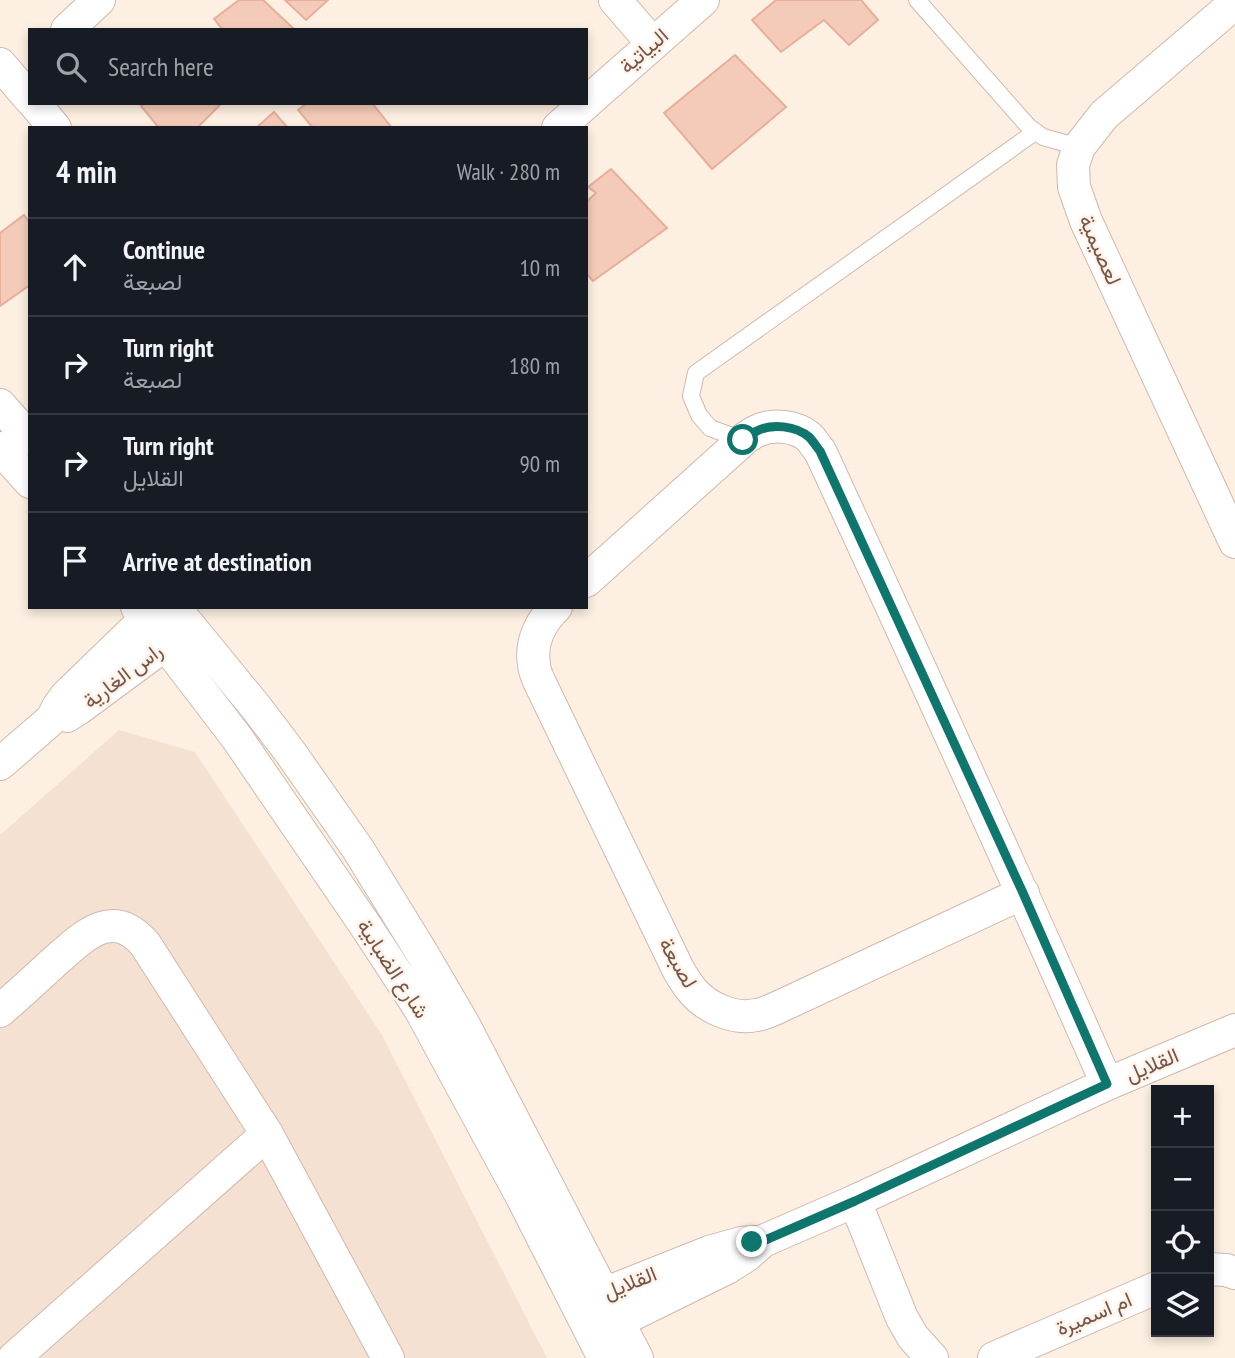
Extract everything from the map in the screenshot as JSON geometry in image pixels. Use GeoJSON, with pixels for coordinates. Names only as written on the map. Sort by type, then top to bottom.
{"type":"FeatureCollection","features":[{"type":"Feature","properties":{"kind":"street"},"geometry":{"type":"LineString","coordinates":[[69,28],[99,0]]}},
{"type":"Feature","properties":{"kind":"street"},"geometry":{"type":"LineString","coordinates":[[615,0],[653,44]]}},
{"type":"Feature","properties":{"kind":"street","name":"البياتية"},"geometry":{"type":"LineString","coordinates":[[588,101],[703,0]]}},
{"type":"Feature","properties":{"kind":"street","name":"لعصيمية"},"geometry":{"type":"LineString","coordinates":[[1235,3],[1104,115],[1079,147],[1073,165],[1074,187],[1086,221],[1235,542]]}},
{"type":"Feature","properties":{"kind":"street"},"geometry":{"type":"LineString","coordinates":[[36,105],[53,126]]}},
{"type":"Feature","properties":{"kind":"street","name":"البياتية"},"geometry":{"type":"LineString","coordinates":[[560,126],[584,105]]}},
{"type":"Feature","properties":{"kind":"street"},"geometry":{"type":"LineString","coordinates":[[0,405],[28,437]]}},
{"type":"Feature","properties":{"kind":"street"},"geometry":{"type":"LineString","coordinates":[[588,579],[743,440],[757,431],[768,427],[783,427],[797,430],[809,438],[820,451],[1023,893],[1107,1084]]}},
{"type":"Feature","properties":{"kind":"street"},"geometry":{"type":"LineString","coordinates":[[0,448],[28,480]]}},
{"type":"Feature","properties":{"kind":"street","name":"لصبعة"},"geometry":{"type":"LineString","coordinates":[[554,609],[545,617],[534,646],[534,664],[539,681],[678,969],[691,989],[704,1002],[726,1013],[742,1017],[757,1015],[783,1006],[1023,893]]}},
{"type":"Feature","properties":{"kind":"street","name":"راس الغارية"},"geometry":{"type":"LineString","coordinates":[[0,764],[52,719],[72,713],[162,619]]}},
{"type":"Feature","properties":{"kind":"street","name":"شارع الضبابية"},"geometry":{"type":"LineString","coordinates":[[162,619],[221,663],[283,743],[358,849],[463,1023],[591,1299],[605,1338],[638,1358]]}},
{"type":"Feature","properties":{"kind":"street"},"geometry":{"type":"LineString","coordinates":[[0,1011],[89,932],[109,926],[129,930],[145,944],[267,1134],[388,1358]]}},
{"type":"Feature","properties":{"kind":"street","name":"القلايل"},"geometry":{"type":"LineString","coordinates":[[605,1338],[727,1268],[763,1241],[1107,1084],[1235,1030]]}},
{"type":"Feature","properties":{"kind":"street"},"geometry":{"type":"LineString","coordinates":[[14,1358],[267,1134]]}},
{"type":"Feature","properties":{"kind":"street"},"geometry":{"type":"LineString","coordinates":[[855,1201],[902,1318],[913,1337],[932,1358]]}},
{"type":"Feature","properties":{"kind":"street","name":"القلايل"},"geometry":{"type":"LineString","coordinates":[[591,1299],[709,1252],[741,1243],[763,1241]]}},
{"type":"Feature","properties":{"kind":"street"},"geometry":{"type":"LineString","coordinates":[[1214,1269],[1235,1273]]}},
{"type":"Feature","properties":{"kind":"street","name":"ام اسميرة"},"geometry":{"type":"LineString","coordinates":[[994,1358],[1151,1290]]}},
{"type":"Feature","properties":{"kind":"lane"},"geometry":{"type":"LineString","coordinates":[[917,0],[1021,120],[1052,141],[1079,147]]}},
{"type":"Feature","properties":{"kind":"lane"},"geometry":{"type":"LineString","coordinates":[[743,440],[710,428],[699,415],[691,396],[696,373],[1035,132]]}},
{"type":"Feature","properties":{"kind":"shaded area"},"geometry":{"type":"Polygon","coordinates":[[[119,730],[195,752],[382,1035],[547,1358],[0,1358],[0,835],[119,730]]]}},
{"type":"Feature","properties":{"kind":"building"},"geometry":{"type":"Polygon","coordinates":[[[239,0],[263,0],[293,28],[221,28],[214,19],[239,0]]]}},
{"type":"Feature","properties":{"kind":"building"},"geometry":{"type":"Polygon","coordinates":[[[285,0],[328,0],[306,20],[285,0]]]}},
{"type":"Feature","properties":{"kind":"building"},"geometry":{"type":"Polygon","coordinates":[[[776,0],[861,0],[878,20],[849,45],[824,20],[781,52],[752,20],[776,0]]]}},
{"type":"Feature","properties":{"kind":"building"},"geometry":{"type":"Polygon","coordinates":[[[735,55],[786,107],[712,169],[664,113],[735,55]]]}},
{"type":"Feature","properties":{"kind":"building"},"geometry":{"type":"Polygon","coordinates":[[[220,105],[199,126],[157,126],[141,106],[220,105]]]}},
{"type":"Feature","properties":{"kind":"building"},"geometry":{"type":"Polygon","coordinates":[[[304,105],[374,105],[390,126],[311,126],[298,110],[304,105]]]}},
{"type":"Feature","properties":{"kind":"building"},"geometry":{"type":"Polygon","coordinates":[[[274,112],[286,126],[258,126],[274,112]]]}},
{"type":"Feature","properties":{"kind":"building"},"geometry":{"type":"Polygon","coordinates":[[[611,169],[667,228],[593,281],[588,275],[588,200],[596,193],[588,187],[611,169]]]}},
{"type":"Feature","properties":{"kind":"building"},"geometry":{"type":"Polygon","coordinates":[[[24,215],[28,220],[28,286],[0,306],[0,233],[24,215]]]}},
{"type":"Feature","properties":{"kind":"route"},"geometry":{"type":"LineString","coordinates":[[743,440],[768,427],[783,427],[797,430],[809,438],[820,451],[1023,893],[1107,1084],[855,1201],[763,1241],[752,1242]]}}]}
